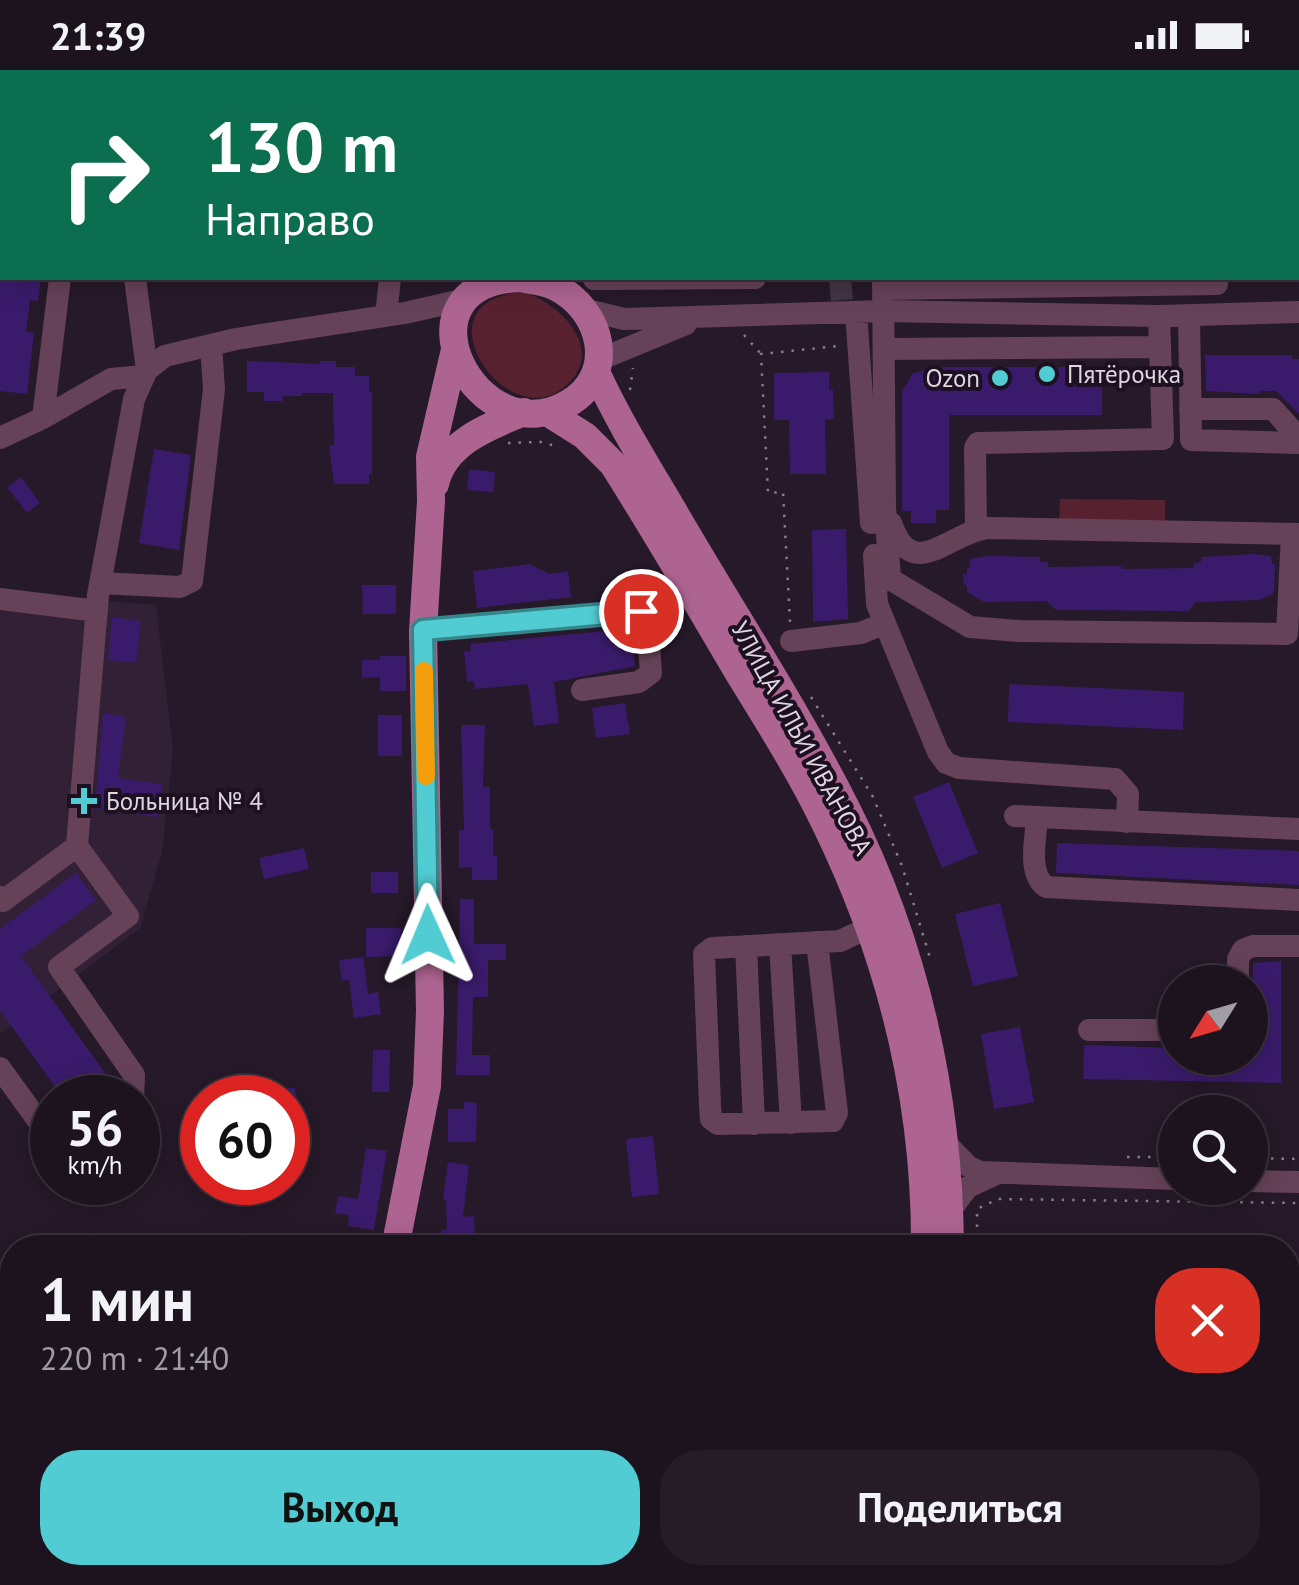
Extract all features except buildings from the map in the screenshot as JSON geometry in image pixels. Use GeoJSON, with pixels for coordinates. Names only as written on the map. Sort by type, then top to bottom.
{"type":"FeatureCollection","features":[{"type":"Feature","properties":{"kind":"main road"},"geometry":{"type":"LineString","coordinates":[[431,501],[436,476],[452,452],[469,438],[535,412],[568,404],[599,366],[596,331],[583,309],[555,283]]}},
{"type":"Feature","properties":{"kind":"main road"},"geometry":{"type":"LineString","coordinates":[[398,1235],[427,1086],[430,1012],[423,630],[430,456],[455,318],[475,289]]}},
{"type":"Feature","properties":{"kind":"main road"},"geometry":{"type":"LineString","coordinates":[[453,344],[475,387],[504,406],[535,412]]}},
{"type":"Feature","properties":{"kind":"main road","name":"УЛИЦА ИЛЬИ ИВАНОВА"},"geometry":{"type":"LineString","coordinates":[[599,366],[636,448],[816,754],[877,874],[902,940],[920,1010],[944,1141],[950,1235]]}},
{"type":"Feature","properties":{"kind":"main road","name":"УЛИЦА ИЛЬИ ИВАНОВА"},"geometry":{"type":"LineString","coordinates":[[535,412],[585,436],[613,464],[824,820],[870,927],[898,1017],[924,1179],[926,1235]]}},
{"type":"Feature","properties":{"kind":"street"},"geometry":{"type":"LineString","coordinates":[[43,418],[60,280]]}},
{"type":"Feature","properties":{"kind":"street"},"geometry":{"type":"LineString","coordinates":[[135,280],[145,373]]}},
{"type":"Feature","properties":{"kind":"street"},"geometry":{"type":"LineString","coordinates":[[390,280],[395,314]]}},
{"type":"Feature","properties":{"kind":"street"},"geometry":{"type":"LineString","coordinates":[[583,309],[624,318],[856,312],[884,293],[1217,281],[1218,314]]}},
{"type":"Feature","properties":{"kind":"street"},"geometry":{"type":"LineString","coordinates":[[134,1075],[58,967],[128,916],[77,846],[100,584],[134,399],[145,373],[165,356],[395,314],[475,289]]}},
{"type":"Feature","properties":{"kind":"street"},"geometry":{"type":"LineString","coordinates":[[884,293],[1158,316],[1299,312]]}},
{"type":"Feature","properties":{"kind":"street"},"geometry":{"type":"LineString","coordinates":[[884,293],[885,506],[890,579],[970,627],[1287,634],[1295,534],[976,530],[930,554],[916,553],[898,542],[885,506]]}},
{"type":"Feature","properties":{"kind":"street"},"geometry":{"type":"LineString","coordinates":[[856,312],[878,604],[938,752],[946,763],[958,768],[1115,779],[1128,794],[1127,822]]}},
{"type":"Feature","properties":{"kind":"street"},"geometry":{"type":"LineString","coordinates":[[395,314],[429,319],[453,344]]}},
{"type":"Feature","properties":{"kind":"street"},"geometry":{"type":"LineString","coordinates":[[976,530],[978,444],[1164,440],[1158,316]]}},
{"type":"Feature","properties":{"kind":"street"},"geometry":{"type":"LineString","coordinates":[[1188,316],[1191,440],[1299,440]]}},
{"type":"Feature","properties":{"kind":"street"},"geometry":{"type":"LineString","coordinates":[[599,366],[672,329],[709,317]]}},
{"type":"Feature","properties":{"kind":"street"},"geometry":{"type":"LineString","coordinates":[[100,584],[180,588],[192,581],[214,389],[212,345]]}},
{"type":"Feature","properties":{"kind":"street"},"geometry":{"type":"LineString","coordinates":[[884,349],[1159,347]]}},
{"type":"Feature","properties":{"kind":"street"},"geometry":{"type":"LineString","coordinates":[[0,438],[112,379],[145,373]]}},
{"type":"Feature","properties":{"kind":"street"},"geometry":{"type":"LineString","coordinates":[[1190,410],[1273,409],[1299,440]]}},
{"type":"Feature","properties":{"kind":"street"},"geometry":{"type":"LineString","coordinates":[[0,600],[97,611]]}},
{"type":"Feature","properties":{"kind":"street"},"geometry":{"type":"LineString","coordinates":[[423,630],[641,611],[647,618],[651,673],[638,682],[582,690]]}},
{"type":"Feature","properties":{"kind":"street"},"geometry":{"type":"LineString","coordinates":[[791,635],[861,633],[885,622]]}},
{"type":"Feature","properties":{"kind":"street"},"geometry":{"type":"LineString","coordinates":[[1299,830],[1026,817],[1035,871],[1038,881],[1046,887],[1299,900]]}},
{"type":"Feature","properties":{"kind":"street"},"geometry":{"type":"LineString","coordinates":[[0,896],[3,901],[77,846]]}},
{"type":"Feature","properties":{"kind":"street"},"geometry":{"type":"LineString","coordinates":[[817,942],[837,1113],[833,1122],[718,1124],[711,1119],[704,954],[712,948],[780,944],[817,942],[840,941],[870,927]]}},
{"type":"Feature","properties":{"kind":"street"},"geometry":{"type":"LineString","coordinates":[[780,944],[791,1123]]}},
{"type":"Feature","properties":{"kind":"street"},"geometry":{"type":"LineString","coordinates":[[746,946],[754,1124]]}},
{"type":"Feature","properties":{"kind":"street"},"geometry":{"type":"LineString","coordinates":[[1238,965],[1243,950],[1253,946],[1299,946]]}},
{"type":"Feature","properties":{"kind":"street"},"geometry":{"type":"LineString","coordinates":[[1089,1030],[1158,1030]]}},
{"type":"Feature","properties":{"kind":"street"},"geometry":{"type":"LineString","coordinates":[[0,1068],[30,1110]]}},
{"type":"Feature","properties":{"kind":"street"},"geometry":{"type":"LineString","coordinates":[[944,1141],[968,1166],[996,1174],[1158,1179]]}},
{"type":"Feature","properties":{"kind":"street"},"geometry":{"type":"LineString","coordinates":[[950,1211],[968,1188],[996,1174]]}},
{"type":"Feature","properties":{"kind":"street"},"geometry":{"type":"LineString","coordinates":[[1268,1181],[1299,1182]]}},
{"type":"Feature","properties":{"kind":"path"},"geometry":{"type":"LineString","coordinates":[[742,334],[760,354],[768,493],[784,492],[791,635]]}},
{"type":"Feature","properties":{"kind":"path"},"geometry":{"type":"LineString","coordinates":[[760,354],[858,344]]}},
{"type":"Feature","properties":{"kind":"path"},"geometry":{"type":"LineString","coordinates":[[630,394],[630,375],[635,363]]}},
{"type":"Feature","properties":{"kind":"path"},"geometry":{"type":"LineString","coordinates":[[505,443],[541,442],[571,451]]}},
{"type":"Feature","properties":{"kind":"path"},"geometry":{"type":"LineString","coordinates":[[1268,1158],[1299,1159]]}},
{"type":"Feature","properties":{"kind":"path"},"geometry":{"type":"LineString","coordinates":[[977,1235],[977,1209],[998,1198],[1299,1203]]}},
{"type":"Feature","properties":{"kind":"shaded area"},"geometry":{"type":"Polygon","coordinates":[[[524,292],[539,298],[566,319],[581,346],[575,375],[562,389],[539,398],[516,393],[495,379],[480,359],[472,337],[475,316],[492,300],[524,292]]]}},
{"type":"Feature","properties":{"kind":"shaded area"},"geometry":{"type":"Polygon","coordinates":[[[1060,499],[1165,500],[1165,521],[1059,521],[1060,499]]]}},
{"type":"Feature","properties":{"kind":"shaded area","name":"Больница № 4"},"geometry":{"type":"Polygon","coordinates":[[[0,593],[156,605],[173,751],[162,852],[140,928],[0,1034],[0,593]]]}},
{"type":"Feature","properties":{"kind":"tunnel"},"geometry":{"type":"LineString","coordinates":[[840,280],[843,312]]}},
{"type":"Feature","properties":{"kind":"slow traffic"},"geometry":{"type":"LineString","coordinates":[[424,671],[426,776]]}},
{"type":"Feature","properties":{"kind":"place","name":"Пятёрочка"},"geometry":{"type":"Point","coordinates":[1047,374]}},
{"type":"Feature","properties":{"kind":"place","name":"Ozon"},"geometry":{"type":"Point","coordinates":[1000,378]}},
{"type":"Feature","properties":{"kind":"place","name":"Больница № 4"},"geometry":{"type":"Point","coordinates":[84,801]}},
{"type":"Feature","properties":{"kind":"route"},"geometry":{"type":"LineString","coordinates":[[428,935],[423,630],[641,611]]}}]}
